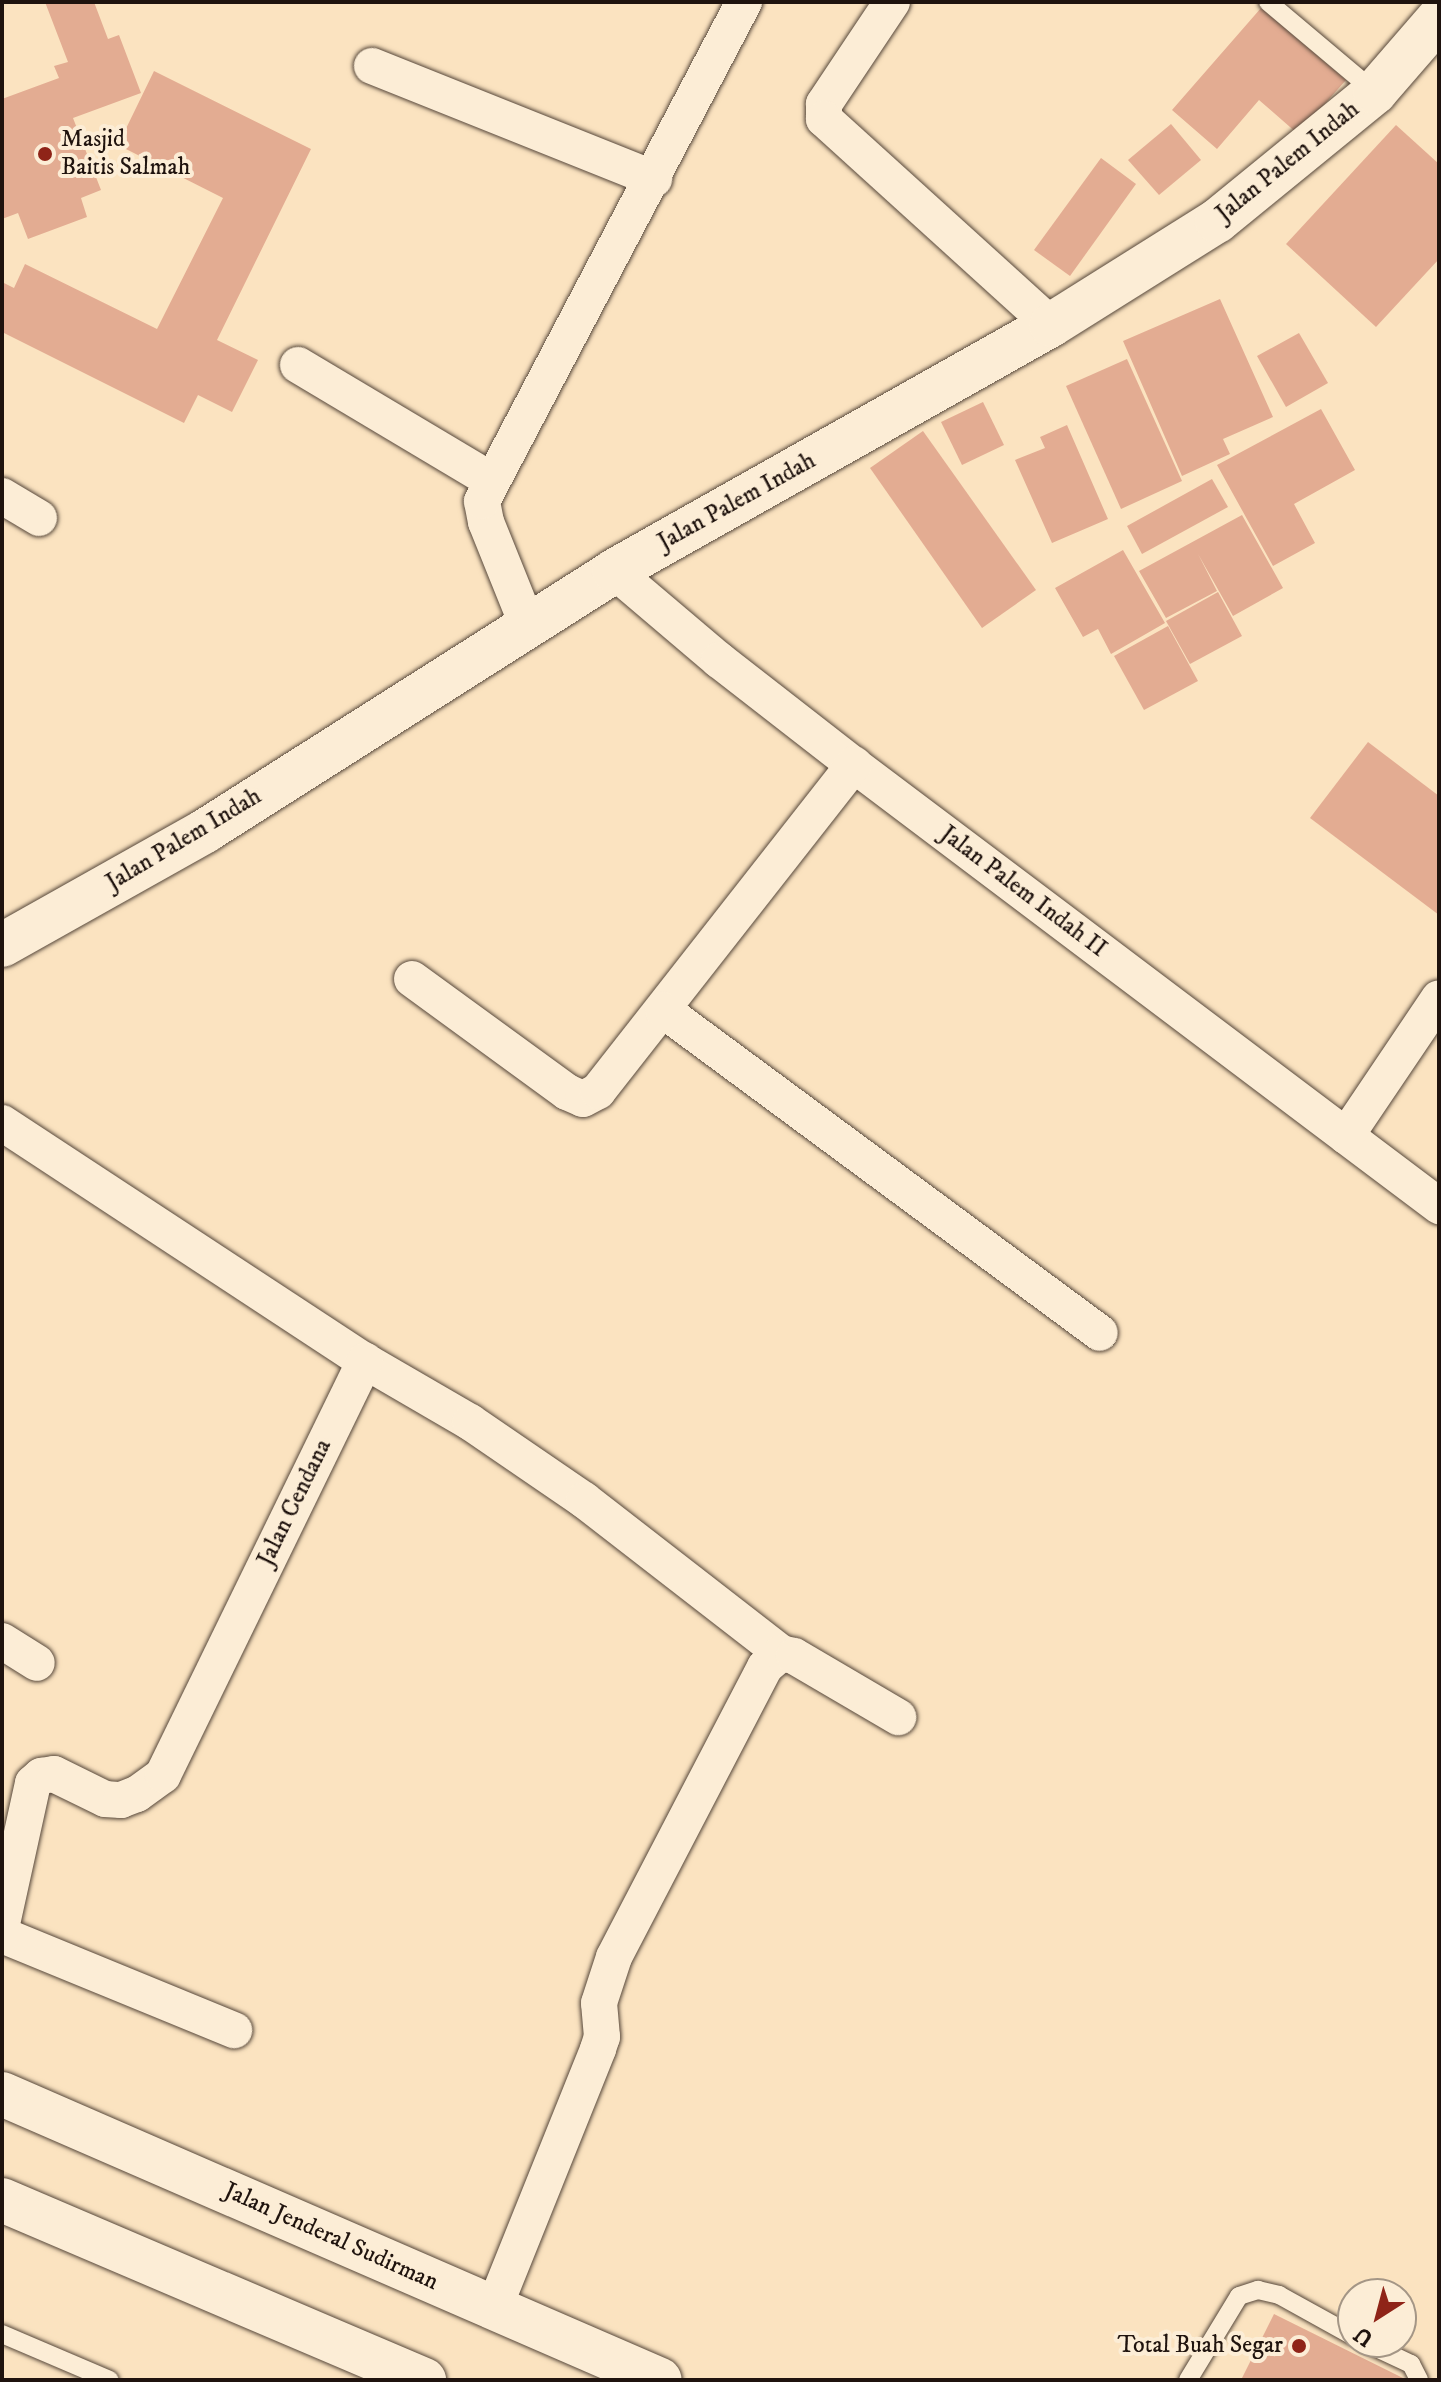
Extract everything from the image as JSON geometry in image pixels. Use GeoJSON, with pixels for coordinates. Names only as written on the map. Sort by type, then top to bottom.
{"type":"FeatureCollection","features":[{"type":"Feature","properties":{"kind":"street"},"geometry":{"type":"LineString","coordinates":[[527,624],[486,522],[482,501],[654,179],[744,2]]}},
{"type":"Feature","properties":{"kind":"street"},"geometry":{"type":"LineString","coordinates":[[892,2],[824,104],[824,119],[1051,325]]}},
{"type":"Feature","properties":{"kind":"street","name":"Jalan Palem Indah"},"geometry":{"type":"LineString","coordinates":[[2,945],[205,831],[614,571],[1051,325],[1217,221],[1375,92],[1439,18]]}},
{"type":"Feature","properties":{"kind":"street"},"geometry":{"type":"LineString","coordinates":[[372,66],[654,179]]}},
{"type":"Feature","properties":{"kind":"street"},"geometry":{"type":"LineString","coordinates":[[298,365],[491,480]]}},
{"type":"Feature","properties":{"kind":"street"},"geometry":{"type":"LineString","coordinates":[[2,496],[39,518]]}},
{"type":"Feature","properties":{"kind":"street","name":"Jalan Palem Indah II"},"geometry":{"type":"LineString","coordinates":[[614,571],[719,660],[854,765],[1439,1206]]}},
{"type":"Feature","properties":{"kind":"street"},"geometry":{"type":"LineString","coordinates":[[412,979],[567,1092],[583,1099],[598,1091],[854,765]]}},
{"type":"Feature","properties":{"kind":"street"},"geometry":{"type":"LineString","coordinates":[[1346,1136],[1439,998]]}},
{"type":"Feature","properties":{"kind":"street"},"geometry":{"type":"LineString","coordinates":[[663,1010],[1100,1333]]}},
{"type":"Feature","properties":{"kind":"street"},"geometry":{"type":"LineString","coordinates":[[2,1123],[365,1361],[470,1422],[584,1500],[781,1653],[794,1656],[898,1717]]}},
{"type":"Feature","properties":{"kind":"street","name":"Jalan Cendana"},"geometry":{"type":"LineString","coordinates":[[2,1924],[33,1783],[41,1776],[54,1774],[105,1799],[121,1800],[137,1794],[163,1775],[365,1361]]}},
{"type":"Feature","properties":{"kind":"street"},"geometry":{"type":"LineString","coordinates":[[2,1641],[37,1663]]}},
{"type":"Feature","properties":{"kind":"street"},"geometry":{"type":"LineString","coordinates":[[494,2308],[602,2037],[599,2003],[614,1957],[765,1667],[781,1653]]}},
{"type":"Feature","properties":{"kind":"street"},"geometry":{"type":"LineString","coordinates":[[2,1935],[234,2030]]}},
{"type":"Feature","properties":{"kind":"street","name":"Jalan Jenderal Sudirman"},"geometry":{"type":"LineString","coordinates":[[2,2094],[660,2380]]}},
{"type":"Feature","properties":{"kind":"street"},"geometry":{"type":"LineString","coordinates":[[2,2200],[424,2380]]}},
{"type":"Feature","properties":{"kind":"lane"},"geometry":{"type":"LineString","coordinates":[[1268,2],[1375,92]]}},
{"type":"Feature","properties":{"kind":"lane"},"geometry":{"type":"LineString","coordinates":[[1188,2380],[1239,2296],[1258,2290],[1279,2295],[1337,2327]]}},
{"type":"Feature","properties":{"kind":"lane"},"geometry":{"type":"LineString","coordinates":[[2,2334],[110,2380]]}},
{"type":"Feature","properties":{"kind":"lane"},"geometry":{"type":"LineString","coordinates":[[1398,2358],[1411,2364],[1419,2380]]}},
{"type":"Feature","properties":{"kind":"building","name":"Masjid Baitis Salmah"},"geometry":{"type":"Polygon","coordinates":[[[45,2],[94,2],[108,39],[119,35],[141,93],[73,118],[101,190],[81,198],[87,217],[28,239],[18,213],[2,219],[2,99],[59,78],[54,66],[68,62],[45,2]]]}},
{"type":"Feature","properties":{"kind":"building"},"geometry":{"type":"Polygon","coordinates":[[[1261,8],[1346,80],[1298,134],[1259,100],[1217,149],[1172,110],[1261,8]]]}},
{"type":"Feature","properties":{"kind":"building"},"geometry":{"type":"Polygon","coordinates":[[[154,71],[311,149],[217,340],[258,360],[232,412],[198,395],[184,423],[2,332],[2,282],[14,288],[25,264],[157,329],[223,198],[118,145],[154,71]]]}},
{"type":"Feature","properties":{"kind":"building"},"geometry":{"type":"Polygon","coordinates":[[[1171,124],[1201,160],[1159,195],[1128,160],[1171,124]]]}},
{"type":"Feature","properties":{"kind":"building"},"geometry":{"type":"Polygon","coordinates":[[[1396,125],[1439,164],[1439,259],[1376,327],[1286,244],[1396,125]]]}},
{"type":"Feature","properties":{"kind":"building"},"geometry":{"type":"Polygon","coordinates":[[[1101,158],[1136,184],[1070,276],[1034,250],[1101,158]]]}},
{"type":"Feature","properties":{"kind":"building"},"geometry":{"type":"Polygon","coordinates":[[[1220,299],[1273,417],[1223,439],[1230,454],[1182,476],[1123,341],[1220,299]]]}},
{"type":"Feature","properties":{"kind":"building"},"geometry":{"type":"Polygon","coordinates":[[[1299,333],[1328,383],[1286,407],[1257,356],[1299,333]]]}},
{"type":"Feature","properties":{"kind":"building"},"geometry":{"type":"Polygon","coordinates":[[[1127,359],[1182,481],[1121,509],[1066,386],[1127,359]]]}},
{"type":"Feature","properties":{"kind":"building"},"geometry":{"type":"Polygon","coordinates":[[[983,402],[1004,445],[962,465],[941,422],[983,402]]]}},
{"type":"Feature","properties":{"kind":"building"},"geometry":{"type":"Polygon","coordinates":[[[1321,409],[1355,470],[1294,504],[1315,543],[1273,566],[1217,465],[1321,409]]]}},
{"type":"Feature","properties":{"kind":"building"},"geometry":{"type":"Polygon","coordinates":[[[1067,425],[1108,519],[1052,543],[1015,460],[1045,448],[1040,437],[1067,425]]]}},
{"type":"Feature","properties":{"kind":"building"},"geometry":{"type":"Polygon","coordinates":[[[923,431],[1036,590],[982,628],[870,468],[923,431]]]}},
{"type":"Feature","properties":{"kind":"building"},"geometry":{"type":"Polygon","coordinates":[[[1212,479],[1228,507],[1142,554],[1127,526],[1212,479]]]}},
{"type":"Feature","properties":{"kind":"building"},"geometry":{"type":"Polygon","coordinates":[[[1242,515],[1283,588],[1233,616],[1198,554],[1217,591],[1166,618],[1139,571],[1242,515]]]}},
{"type":"Feature","properties":{"kind":"building"},"geometry":{"type":"Polygon","coordinates":[[[1123,550],[1165,623],[1111,654],[1098,629],[1083,637],[1055,588],[1123,550]]]}},
{"type":"Feature","properties":{"kind":"building"},"geometry":{"type":"Polygon","coordinates":[[[1218,592],[1242,636],[1190,664],[1166,621],[1218,592]]]}},
{"type":"Feature","properties":{"kind":"building"},"geometry":{"type":"Polygon","coordinates":[[[1168,626],[1198,681],[1144,710],[1114,656],[1168,626]]]}},
{"type":"Feature","properties":{"kind":"building"},"geometry":{"type":"Polygon","coordinates":[[[1368,742],[1439,796],[1439,915],[1310,818],[1368,742]]]}},
{"type":"Feature","properties":{"kind":"building","name":"Total Buah Segar"},"geometry":{"type":"Polygon","coordinates":[[[1274,2314],[1337,2345],[1337,2358],[1363,2358],[1407,2380],[1241,2380],[1274,2314]]]}},
{"type":"Feature","properties":{"kind":"place","name":"Masjid Baitis Salmah"},"geometry":{"type":"Point","coordinates":[45,154]}},
{"type":"Feature","properties":{"kind":"place","name":"Total Buah Segar"},"geometry":{"type":"Point","coordinates":[1299,2346]}}]}
